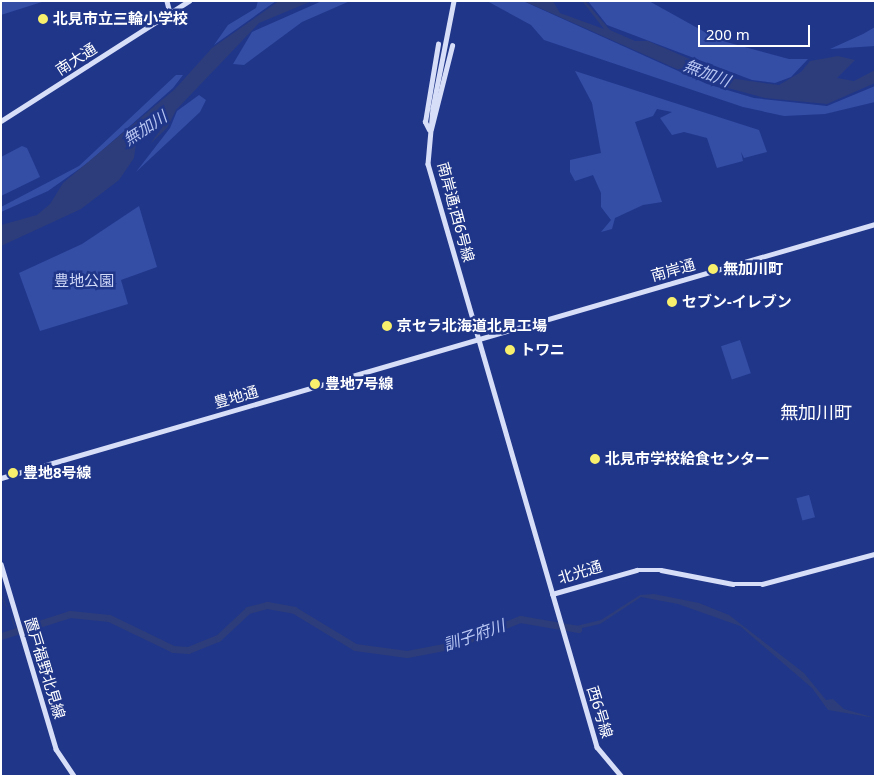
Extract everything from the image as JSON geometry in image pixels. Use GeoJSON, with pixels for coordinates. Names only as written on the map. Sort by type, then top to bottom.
{"type":"FeatureCollection","features":[{"type":"Feature","properties":{"kind":"street"},"geometry":{"type":"LineString","coordinates":[[167,1],[170,13]]}},
{"type":"Feature","properties":{"kind":"street","name":"南大通"},"geometry":{"type":"LineString","coordinates":[[1,121],[189,1]]}},
{"type":"Feature","properties":{"kind":"street","name":"南岸通;西6号線"},"geometry":{"type":"LineString","coordinates":[[454,1],[430,132],[428,164],[478,339]]}},
{"type":"Feature","properties":{"kind":"street"},"geometry":{"type":"LineString","coordinates":[[438,44],[425,122],[430,132],[436,123],[452,46]]}},
{"type":"Feature","properties":{"kind":"street","name":"南岸通"},"geometry":{"type":"LineString","coordinates":[[478,339],[875,224]]}},
{"type":"Feature","properties":{"kind":"street","name":"豊地通"},"geometry":{"type":"LineString","coordinates":[[1,478],[478,339]]}},
{"type":"Feature","properties":{"kind":"street","name":"北光通"},"geometry":{"type":"LineString","coordinates":[[478,339],[552,594],[637,570],[661,570],[733,584],[762,584],[875,554]]}},
{"type":"Feature","properties":{"kind":"street","name":"置戸福野北見線"},"geometry":{"type":"LineString","coordinates":[[1,564],[56,750],[74,776]]}},
{"type":"Feature","properties":{"kind":"street","name":"西6号線"},"geometry":{"type":"LineString","coordinates":[[552,594],[597,747],[621,776]]}},
{"type":"Feature","properties":{"kind":"green space"},"geometry":{"type":"Polygon","coordinates":[[[1,1],[45,1],[1,15],[1,1]]]}},
{"type":"Feature","properties":{"kind":"green space"},"geometry":{"type":"Polygon","coordinates":[[[258,1],[276,1],[214,45],[228,25],[256,8],[258,1]]]}},
{"type":"Feature","properties":{"kind":"green space"},"geometry":{"type":"Polygon","coordinates":[[[322,1],[350,1],[302,22],[244,65],[233,64],[252,32],[322,1]]]}},
{"type":"Feature","properties":{"kind":"green space"},"geometry":{"type":"Polygon","coordinates":[[[487,1],[523,1],[707,84],[754,98],[827,106],[875,86],[875,102],[825,114],[784,116],[743,107],[544,40],[531,25],[487,1]]]}},
{"type":"Feature","properties":{"kind":"green space"},"geometry":{"type":"Polygon","coordinates":[[[588,1],[649,1],[719,40],[789,59],[808,59],[791,77],[775,83],[752,80],[607,25],[588,1]]]}},
{"type":"Feature","properties":{"kind":"green space"},"geometry":{"type":"Polygon","coordinates":[[[875,27],[875,46],[830,49],[863,34],[875,27]]]}},
{"type":"Feature","properties":{"kind":"green space"},"geometry":{"type":"Polygon","coordinates":[[[575,71],[759,130],[767,152],[744,158],[741,152],[743,161],[717,168],[707,138],[684,132],[672,135],[660,118],[672,112],[657,109],[653,116],[635,122],[662,202],[643,205],[615,218],[612,229],[601,232],[611,220],[601,207],[601,193],[593,175],[575,181],[570,172],[570,160],[601,153],[592,103],[575,71]]]}},
{"type":"Feature","properties":{"kind":"green space"},"geometry":{"type":"Polygon","coordinates":[[[176,75],[183,75],[173,88],[89,162],[48,191],[1,212],[1,207],[79,166],[176,75]]]}},
{"type":"Feature","properties":{"kind":"green space"},"geometry":{"type":"Polygon","coordinates":[[[199,95],[206,100],[200,112],[136,172],[170,128],[177,111],[199,95]]]}},
{"type":"Feature","properties":{"kind":"green space"},"geometry":{"type":"Polygon","coordinates":[[[22,146],[27,148],[40,177],[1,196],[1,157],[22,146]]]}},
{"type":"Feature","properties":{"kind":"green space","name":"豊地公園"},"geometry":{"type":"Polygon","coordinates":[[[139,206],[157,267],[121,280],[128,304],[40,331],[19,273],[82,244],[139,206]]]}},
{"type":"Feature","properties":{"kind":"green space"},"geometry":{"type":"Polygon","coordinates":[[[740,340],[751,373],[732,379],[721,346],[740,340]]]}},
{"type":"Feature","properties":{"kind":"green space"},"geometry":{"type":"Polygon","coordinates":[[[809,495],[815,517],[802,521],[796,498],[809,495]]]}},
{"type":"Feature","properties":{"kind":"water"},"geometry":{"type":"Polygon","coordinates":[[[279,1],[312,1],[259,23],[176,110],[167,128],[150,144],[164,125],[137,135],[134,158],[119,180],[81,209],[1,246],[1,225],[37,215],[50,204],[63,183],[175,89],[212,48],[279,1]]]}},
{"type":"Feature","properties":{"kind":"water","name":"無加川"},"geometry":{"type":"Polygon","coordinates":[[[524,1],[553,1],[560,13],[604,29],[582,1],[585,1],[610,30],[635,41],[648,41],[736,79],[779,85],[801,72],[810,61],[838,56],[855,60],[837,78],[854,81],[875,70],[875,83],[827,104],[765,98],[706,82],[524,1]]]}},
{"type":"Feature","properties":{"kind":"water"},"geometry":{"type":"Polygon","coordinates":[[[654,594],[699,603],[729,615],[804,673],[826,700],[833,699],[844,709],[875,718],[828,710],[812,688],[740,626],[678,604],[641,597],[600,624],[569,631],[568,628],[601,620],[640,595],[654,594]]]}},
{"type":"Feature","properties":{"kind":"waterway"},"geometry":{"type":"LineString","coordinates":[[1,595],[6,606]]}},
{"type":"Feature","properties":{"kind":"waterway","name":"訓子府川"},"geometry":{"type":"LineString","coordinates":[[1,636],[70,614],[109,618],[173,649],[188,650],[218,638],[248,610],[267,605],[294,610],[355,647],[407,654],[454,645],[520,619],[578,629]]}},
{"type":"Feature","properties":{"kind":"waterway"},"geometry":{"type":"LineString","coordinates":[[11,617],[16,631]]}},
{"type":"Feature","properties":{"kind":"place","name":"北見市立三輪小学校"},"geometry":{"type":"Point","coordinates":[43,19]}},
{"type":"Feature","properties":{"kind":"place","name":"無加川町"},"geometry":{"type":"Point","coordinates":[713,269]}},
{"type":"Feature","properties":{"kind":"place","name":"セブン-イレブン"},"geometry":{"type":"Point","coordinates":[672,302]}},
{"type":"Feature","properties":{"kind":"place","name":"京セラ北海道北見工場"},"geometry":{"type":"Point","coordinates":[387,326]}},
{"type":"Feature","properties":{"kind":"place","name":"トワニ"},"geometry":{"type":"Point","coordinates":[510,350]}},
{"type":"Feature","properties":{"kind":"place","name":"豊地7号線"},"geometry":{"type":"Point","coordinates":[315,384]}},
{"type":"Feature","properties":{"kind":"place","name":"北見市学校給食センター"},"geometry":{"type":"Point","coordinates":[595,459]}},
{"type":"Feature","properties":{"kind":"place","name":"豊地8号線"},"geometry":{"type":"Point","coordinates":[13,473]}},
{"type":"Feature","properties":{"kind":"district","name":"無加川町"},"geometry":{"type":"Point","coordinates":[816,412]}}]}
